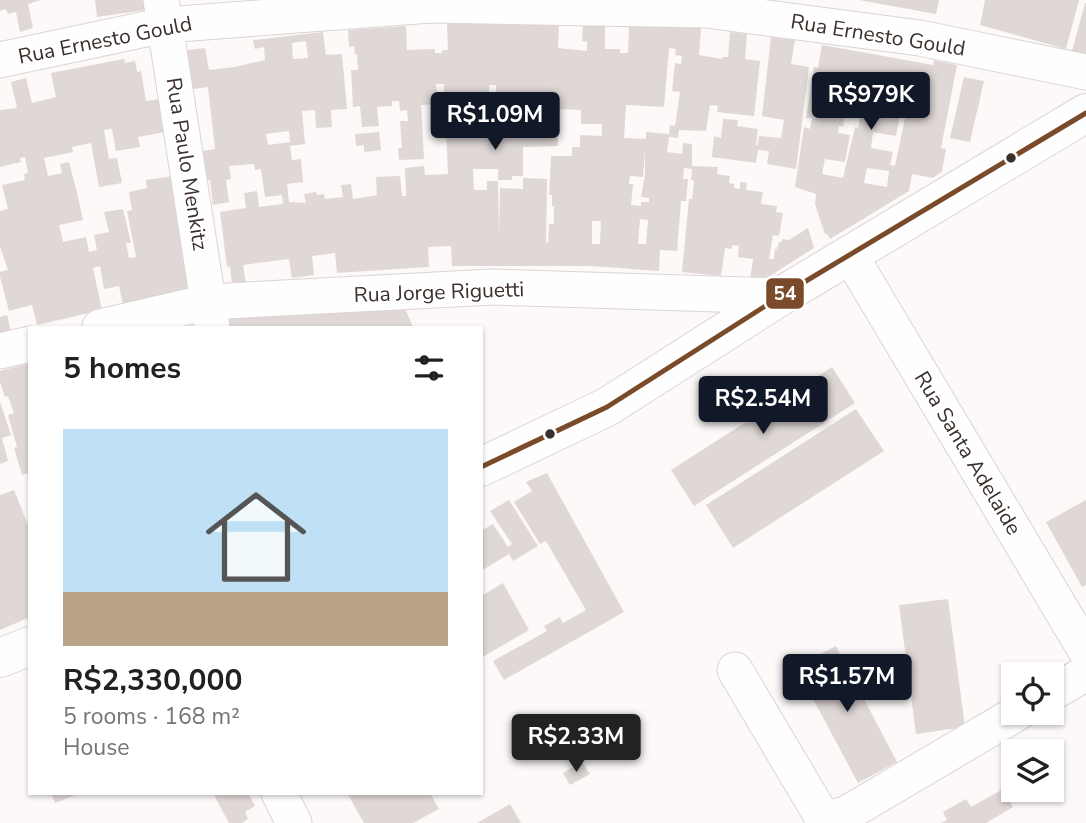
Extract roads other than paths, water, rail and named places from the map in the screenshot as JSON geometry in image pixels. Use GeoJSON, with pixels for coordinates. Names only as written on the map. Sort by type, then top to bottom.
{"type":"FeatureCollection","features":[{"type":"Feature","properties":{"kind":"main road"},"geometry":{"type":"LineString","coordinates":[[483,466],[607,407],[781,296],[1086,113]]}},
{"type":"Feature","properties":{"kind":"main road"},"geometry":{"type":"LineString","coordinates":[[0,658],[28,647]]}},
{"type":"Feature","properties":{"kind":"street","name":"Rua Ernesto Gould"},"geometry":{"type":"LineString","coordinates":[[0,60],[163,12],[431,5],[706,10],[920,38],[1086,72]]}},
{"type":"Feature","properties":{"kind":"street","name":"Rua Paulo Menkitz"},"geometry":{"type":"LineString","coordinates":[[163,12],[210,314]]}},
{"type":"Feature","properties":{"kind":"street","name":"Rua Santa Adelaide"},"geometry":{"type":"LineString","coordinates":[[850,255],[1074,605],[1086,651]]}},
{"type":"Feature","properties":{"kind":"street","name":"Rua Jorge Riguetti"},"geometry":{"type":"LineString","coordinates":[[108,326],[492,287],[781,296]]}},
{"type":"Feature","properties":{"kind":"street"},"geometry":{"type":"LineString","coordinates":[[0,351],[28,344]]}},
{"type":"Feature","properties":{"kind":"street"},"geometry":{"type":"LineString","coordinates":[[735,670],[821,814],[833,817],[846,814],[1001,722]]}},
{"type":"Feature","properties":{"kind":"street"},"geometry":{"type":"LineString","coordinates":[[1064,686],[1086,673]]}},
{"type":"Feature","properties":{"kind":"street"},"geometry":{"type":"LineString","coordinates":[[280,795],[293,823]]}}]}
